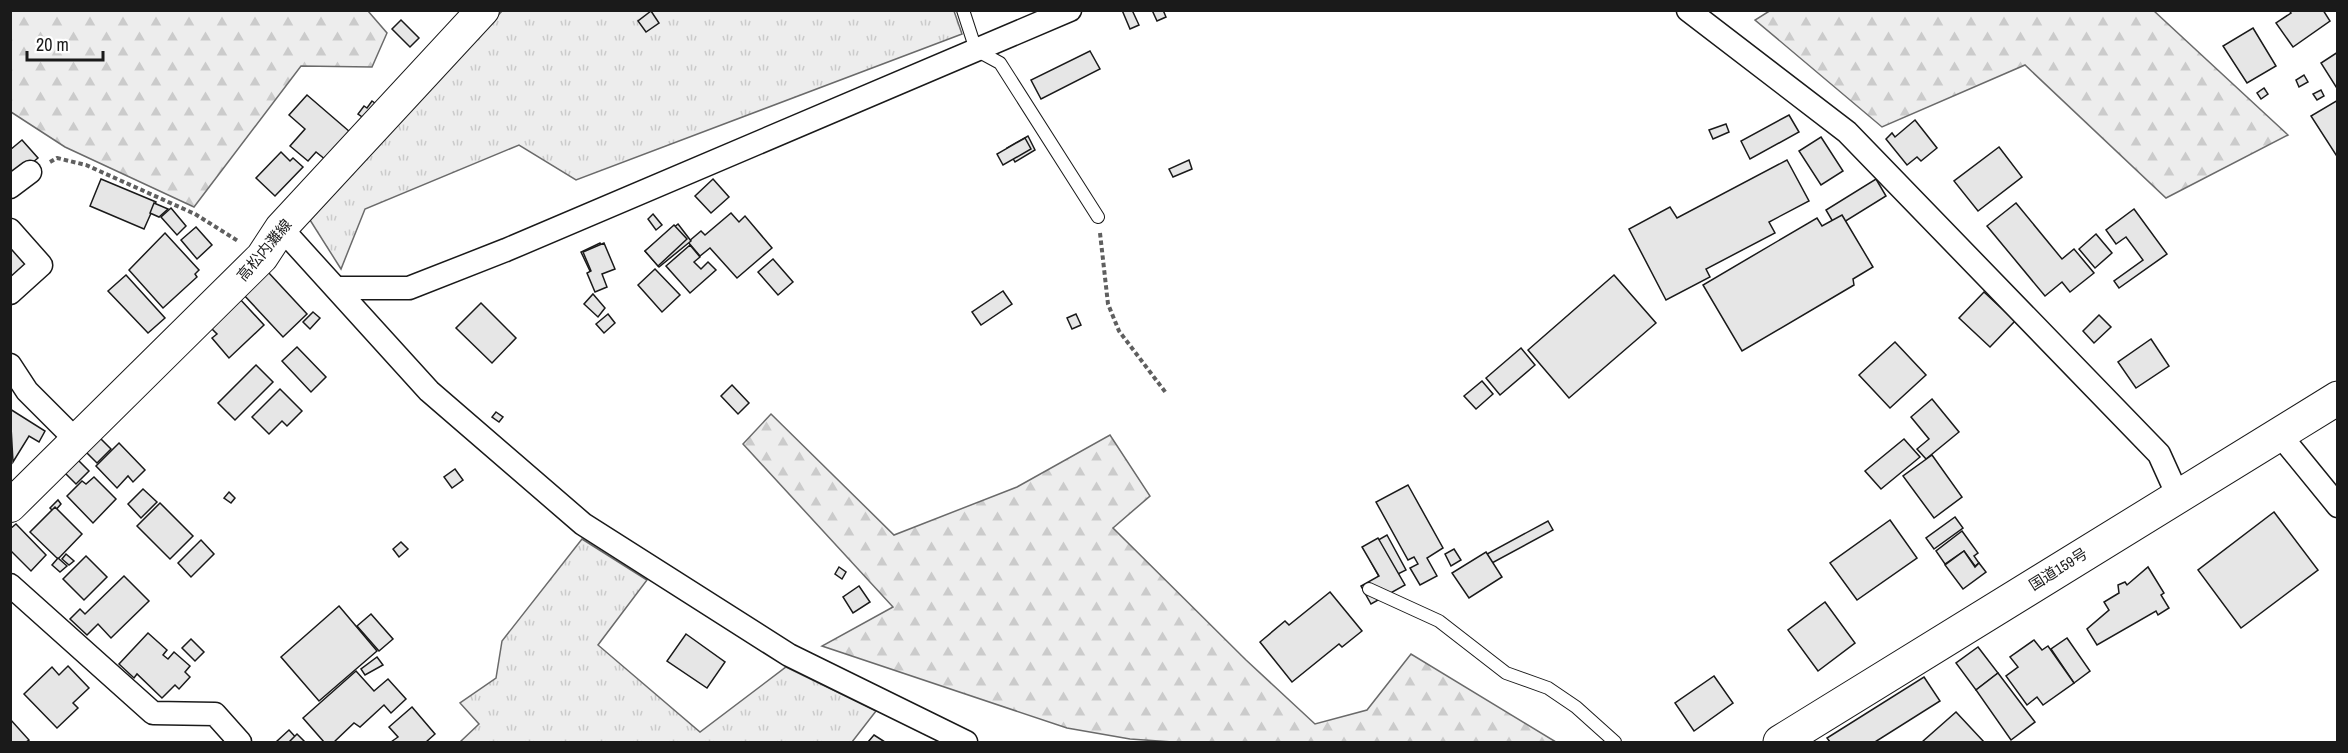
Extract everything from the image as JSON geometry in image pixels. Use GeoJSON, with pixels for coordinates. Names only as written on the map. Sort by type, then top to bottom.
{"type":"FeatureCollection","features":[{"type":"Feature","properties":{"kind":"highway","name":"国道159号"},"geometry":{"type":"LineString","coordinates":[[1780,742],[2337,398]]}},
{"type":"Feature","properties":{"kind":"main road","name":"高松内灘線"},"geometry":{"type":"LineString","coordinates":[[10,506],[262,257],[282,228],[483,10]]}},
{"type":"Feature","properties":{"kind":"street"},"geometry":{"type":"LineString","coordinates":[[337,288],[409,288],[517,246],[1070,10]]}},
{"type":"Feature","properties":{"kind":"street"},"geometry":{"type":"LineString","coordinates":[[1688,10],[1847,132],[2159,454],[2178,496]]}},
{"type":"Feature","properties":{"kind":"street"},"geometry":{"type":"LineString","coordinates":[[10,187],[30,172]]}},
{"type":"Feature","properties":{"kind":"street"},"geometry":{"type":"LineString","coordinates":[[282,228],[429,391],[583,524],[789,655],[966,742]]}},
{"type":"Feature","properties":{"kind":"street"},"geometry":{"type":"LineString","coordinates":[[10,230],[41,265],[10,293]]}},
{"type":"Feature","properties":{"kind":"street"},"geometry":{"type":"LineString","coordinates":[[10,365],[27,391],[77,441]]}},
{"type":"Feature","properties":{"kind":"street"},"geometry":{"type":"LineString","coordinates":[[2280,435],[2337,506]]}},
{"type":"Feature","properties":{"kind":"street"},"geometry":{"type":"LineString","coordinates":[[10,585],[153,713],[214,714],[240,742]]}},
{"type":"Feature","properties":{"kind":"lane"},"geometry":{"type":"LineString","coordinates":[[963,10],[976,50],[1000,63],[1098,217]]}},
{"type":"Feature","properties":{"kind":"lane"},"geometry":{"type":"LineString","coordinates":[[1368,589],[1439,621],[1506,673],[1548,688],[1576,707],[1615,742]]}},
{"type":"Feature","properties":{"kind":"path"},"geometry":{"type":"LineString","coordinates":[[30,172],[57,158],[86,165],[195,214],[262,257]]}},
{"type":"Feature","properties":{"kind":"path"},"geometry":{"type":"LineString","coordinates":[[1098,217],[1108,304],[1119,331],[1166,393]]}},
{"type":"Feature","properties":{"kind":"green space"},"geometry":{"type":"Polygon","coordinates":[[[1771,10],[2154,11],[2288,135],[2166,198],[2025,65],[1882,127],[1755,20],[1771,10]]]}},
{"type":"Feature","properties":{"kind":"green space"},"geometry":{"type":"Polygon","coordinates":[[[10,11],[368,11],[387,33],[372,67],[301,66],[194,207],[65,147],[11,112],[10,11]]]}},
{"type":"Feature","properties":{"kind":"green space"},"geometry":{"type":"Polygon","coordinates":[[[502,11],[954,11],[962,34],[576,180],[519,145],[365,209],[341,269],[310,220],[502,11]]]}},
{"type":"Feature","properties":{"kind":"green space"},"geometry":{"type":"Polygon","coordinates":[[[771,414],[894,535],[1017,487],[1110,435],[1150,496],[1113,528],[1246,660],[1315,724],[1367,710],[1411,654],[1556,742],[1173,742],[1130,739],[1067,728],[822,646],[893,607],[743,444],[771,414]]]}},
{"type":"Feature","properties":{"kind":"green space"},"geometry":{"type":"Polygon","coordinates":[[[582,539],[647,580],[598,645],[700,732],[786,667],[876,711],[852,742],[460,742],[479,724],[460,703],[496,678],[502,641],[582,539]]]}},
{"type":"Feature","properties":{"kind":"building"},"geometry":{"type":"Polygon","coordinates":[[[1122,10],[1132,10],[1139,25],[1130,29],[1122,10]]]}},
{"type":"Feature","properties":{"kind":"building"},"geometry":{"type":"Polygon","coordinates":[[[1152,10],[1163,10],[1166,17],[1157,21],[1152,10]]]}},
{"type":"Feature","properties":{"kind":"building"},"geometry":{"type":"Polygon","coordinates":[[[2289,10],[2323,10],[2330,21],[2293,47],[2276,23],[2291,13],[2289,10]]]}},
{"type":"Feature","properties":{"kind":"building"},"geometry":{"type":"Polygon","coordinates":[[[651,11],[659,23],[646,32],[638,21],[651,11]]]}},
{"type":"Feature","properties":{"kind":"building"},"geometry":{"type":"Polygon","coordinates":[[[401,20],[419,38],[410,47],[392,29],[401,20]]]}},
{"type":"Feature","properties":{"kind":"building"},"geometry":{"type":"Polygon","coordinates":[[[2253,28],[2276,66],[2247,83],[2223,46],[2253,28]]]}},
{"type":"Feature","properties":{"kind":"building"},"geometry":{"type":"Polygon","coordinates":[[[1090,51],[1100,69],[1041,99],[1031,80],[1090,51]]]}},
{"type":"Feature","properties":{"kind":"building"},"geometry":{"type":"Polygon","coordinates":[[[2338,52],[2338,90],[2321,63],[2338,52]]]}},
{"type":"Feature","properties":{"kind":"building"},"geometry":{"type":"Polygon","coordinates":[[[2304,75],[2308,82],[2299,87],[2296,80],[2304,75]]]}},
{"type":"Feature","properties":{"kind":"building"},"geometry":{"type":"Polygon","coordinates":[[[2264,88],[2268,94],[2261,99],[2257,93],[2264,88]]]}},
{"type":"Feature","properties":{"kind":"building"},"geometry":{"type":"Polygon","coordinates":[[[2321,90],[2324,96],[2317,100],[2313,94],[2321,90]]]}},
{"type":"Feature","properties":{"kind":"building"},"geometry":{"type":"Polygon","coordinates":[[[307,95],[350,132],[326,160],[316,152],[308,161],[290,146],[305,129],[289,115],[307,95]]]}},
{"type":"Feature","properties":{"kind":"building"},"geometry":{"type":"Polygon","coordinates":[[[2338,100],[2338,158],[2311,116],[2338,100]]]}},
{"type":"Feature","properties":{"kind":"building"},"geometry":{"type":"Polygon","coordinates":[[[372,101],[379,106],[368,121],[358,114],[372,101]]]}},
{"type":"Feature","properties":{"kind":"building"},"geometry":{"type":"Polygon","coordinates":[[[1789,115],[1799,132],[1750,159],[1741,141],[1789,115]]]}},
{"type":"Feature","properties":{"kind":"building"},"geometry":{"type":"Polygon","coordinates":[[[1915,120],[1937,148],[1921,161],[1917,157],[1907,165],[1886,139],[1892,133],[1895,137],[1915,120]]]}},
{"type":"Feature","properties":{"kind":"building"},"geometry":{"type":"Polygon","coordinates":[[[1726,124],[1729,132],[1713,139],[1709,130],[1726,124]]]}},
{"type":"Feature","properties":{"kind":"building"},"geometry":{"type":"Polygon","coordinates":[[[1028,136],[1035,150],[1015,162],[1007,148],[1028,136]]]}},
{"type":"Feature","properties":{"kind":"building"},"geometry":{"type":"Polygon","coordinates":[[[1821,137],[1843,171],[1821,185],[1799,151],[1821,137]]]}},
{"type":"Feature","properties":{"kind":"building"},"geometry":{"type":"Polygon","coordinates":[[[1025,138],[1031,149],[1003,165],[997,154],[1025,138]]]}},
{"type":"Feature","properties":{"kind":"building"},"geometry":{"type":"Polygon","coordinates":[[[22,140],[38,158],[10,181],[10,150],[22,140]]]}},
{"type":"Feature","properties":{"kind":"building"},"geometry":{"type":"Polygon","coordinates":[[[1999,147],[2022,177],[1978,211],[1954,181],[1999,147]]]}},
{"type":"Feature","properties":{"kind":"building"},"geometry":{"type":"Polygon","coordinates":[[[281,152],[290,161],[293,158],[303,167],[275,196],[256,178],[281,152]]]}},
{"type":"Feature","properties":{"kind":"building"},"geometry":{"type":"Polygon","coordinates":[[[1189,160],[1192,169],[1173,177],[1169,169],[1189,160]]]}},
{"type":"Feature","properties":{"kind":"building"},"geometry":{"type":"Polygon","coordinates":[[[1787,160],[1809,201],[1769,222],[1775,233],[1706,269],[1710,277],[1666,300],[1629,229],[1670,207],[1677,218],[1787,160]]]}},
{"type":"Feature","properties":{"kind":"building"},"geometry":{"type":"Polygon","coordinates":[[[101,179],[156,202],[144,229],[90,206],[101,179]]]}},
{"type":"Feature","properties":{"kind":"building"},"geometry":{"type":"Polygon","coordinates":[[[713,179],[729,197],[711,213],[695,196],[713,179]]]}},
{"type":"Feature","properties":{"kind":"building"},"geometry":{"type":"Polygon","coordinates":[[[1876,179],[1886,196],[1836,227],[1826,210],[1876,179]]]}},
{"type":"Feature","properties":{"kind":"building"},"geometry":{"type":"Polygon","coordinates":[[[154,203],[168,209],[159,217],[150,213],[154,203]]]}},
{"type":"Feature","properties":{"kind":"building"},"geometry":{"type":"Polygon","coordinates":[[[2016,203],[2062,259],[2074,249],[2094,273],[2070,292],[2062,282],[2045,296],[1987,226],[2016,203]]]}},
{"type":"Feature","properties":{"kind":"building"},"geometry":{"type":"Polygon","coordinates":[[[171,208],[186,226],[177,235],[161,217],[171,208]]]}},
{"type":"Feature","properties":{"kind":"building"},"geometry":{"type":"Polygon","coordinates":[[[2134,209],[2167,254],[2119,288],[2114,281],[2143,260],[2126,237],[2116,244],[2106,230],[2134,209]]]}},
{"type":"Feature","properties":{"kind":"building"},"geometry":{"type":"Polygon","coordinates":[[[731,213],[739,222],[745,216],[772,248],[737,278],[710,248],[700,256],[688,242],[701,231],[705,235],[731,213]]]}},
{"type":"Feature","properties":{"kind":"building"},"geometry":{"type":"Polygon","coordinates":[[[653,214],[662,225],[656,230],[648,219],[653,214]]]}},
{"type":"Feature","properties":{"kind":"building"},"geometry":{"type":"Polygon","coordinates":[[[1842,215],[1873,267],[1853,279],[1854,285],[1742,351],[1703,285],[1817,218],[1822,226],[1842,215]]]}},
{"type":"Feature","properties":{"kind":"building"},"geometry":{"type":"Polygon","coordinates":[[[678,224],[691,241],[659,267],[645,251],[678,224]]]}},
{"type":"Feature","properties":{"kind":"building"},"geometry":{"type":"Polygon","coordinates":[[[674,225],[687,239],[658,266],[645,251],[674,225]]]}},
{"type":"Feature","properties":{"kind":"building"},"geometry":{"type":"Polygon","coordinates":[[[196,227],[212,245],[197,259],[181,240],[196,227]]]}},
{"type":"Feature","properties":{"kind":"building"},"geometry":{"type":"Polygon","coordinates":[[[165,233],[199,270],[195,274],[197,277],[163,308],[129,270],[165,233]]]}},
{"type":"Feature","properties":{"kind":"building"},"geometry":{"type":"Polygon","coordinates":[[[2096,234],[2112,253],[2095,268],[2079,249],[2096,234]]]}},
{"type":"Feature","properties":{"kind":"building"},"geometry":{"type":"Polygon","coordinates":[[[600,243],[609,262],[590,271],[581,252],[600,243]]]}},
{"type":"Feature","properties":{"kind":"building"},"geometry":{"type":"Polygon","coordinates":[[[604,243],[615,269],[602,274],[607,287],[595,292],[587,273],[591,271],[583,252],[604,243]]]}},
{"type":"Feature","properties":{"kind":"building"},"geometry":{"type":"Polygon","coordinates":[[[690,245],[700,257],[694,262],[701,269],[708,262],[716,270],[690,293],[666,266],[690,245]]]}},
{"type":"Feature","properties":{"kind":"building"},"geometry":{"type":"Polygon","coordinates":[[[18,246],[36,268],[10,283],[10,252],[18,246]]]}},
{"type":"Feature","properties":{"kind":"building"},"geometry":{"type":"Polygon","coordinates":[[[773,259],[793,282],[778,295],[758,272],[773,259]]]}},
{"type":"Feature","properties":{"kind":"building"},"geometry":{"type":"Polygon","coordinates":[[[655,269],[680,295],[662,312],[638,285],[655,269]]]}},
{"type":"Feature","properties":{"kind":"building"},"geometry":{"type":"Polygon","coordinates":[[[268,272],[307,314],[283,337],[243,294],[268,272]]]}},
{"type":"Feature","properties":{"kind":"building"},"geometry":{"type":"Polygon","coordinates":[[[126,275],[165,318],[148,333],[108,291],[126,275]]]}},
{"type":"Feature","properties":{"kind":"building"},"geometry":{"type":"Polygon","coordinates":[[[1614,275],[1656,323],[1569,398],[1528,350],[1614,275]]]}},
{"type":"Feature","properties":{"kind":"building"},"geometry":{"type":"Polygon","coordinates":[[[1003,291],[1012,304],[981,325],[972,312],[1003,291]]]}},
{"type":"Feature","properties":{"kind":"building"},"geometry":{"type":"Polygon","coordinates":[[[1984,292],[2015,321],[1990,347],[1959,318],[1984,292]]]}},
{"type":"Feature","properties":{"kind":"building"},"geometry":{"type":"Polygon","coordinates":[[[593,294],[605,308],[598,317],[584,304],[593,294]]]}},
{"type":"Feature","properties":{"kind":"building"},"geometry":{"type":"Polygon","coordinates":[[[239,298],[264,325],[229,358],[212,338],[217,334],[209,326],[239,298]]]}},
{"type":"Feature","properties":{"kind":"building"},"geometry":{"type":"Polygon","coordinates":[[[481,303],[516,338],[492,363],[456,328],[481,303]]]}},
{"type":"Feature","properties":{"kind":"building"},"geometry":{"type":"Polygon","coordinates":[[[313,312],[320,318],[310,329],[303,322],[313,312]]]}},
{"type":"Feature","properties":{"kind":"building"},"geometry":{"type":"Polygon","coordinates":[[[608,314],[615,323],[604,333],[596,324],[608,314]]]}},
{"type":"Feature","properties":{"kind":"building"},"geometry":{"type":"Polygon","coordinates":[[[1076,314],[1081,325],[1072,329],[1067,318],[1076,314]]]}},
{"type":"Feature","properties":{"kind":"building"},"geometry":{"type":"Polygon","coordinates":[[[2099,315],[2111,327],[2094,343],[2083,331],[2099,315]]]}},
{"type":"Feature","properties":{"kind":"building"},"geometry":{"type":"Polygon","coordinates":[[[2151,339],[2169,366],[2136,388],[2118,362],[2151,339]]]}},
{"type":"Feature","properties":{"kind":"building"},"geometry":{"type":"Polygon","coordinates":[[[1895,342],[1926,375],[1890,408],[1859,375],[1895,342]]]}},
{"type":"Feature","properties":{"kind":"building"},"geometry":{"type":"Polygon","coordinates":[[[297,347],[326,377],[311,392],[282,361],[297,347]]]}},
{"type":"Feature","properties":{"kind":"building"},"geometry":{"type":"Polygon","coordinates":[[[1521,348],[1535,365],[1500,395],[1486,378],[1521,348]]]}},
{"type":"Feature","properties":{"kind":"building"},"geometry":{"type":"Polygon","coordinates":[[[256,365],[273,382],[235,420],[218,403],[256,365]]]}},
{"type":"Feature","properties":{"kind":"building"},"geometry":{"type":"Polygon","coordinates":[[[1482,381],[1493,394],[1476,409],[1464,396],[1482,381]]]}},
{"type":"Feature","properties":{"kind":"building"},"geometry":{"type":"Polygon","coordinates":[[[732,385],[749,403],[738,414],[721,396],[732,385]]]}},
{"type":"Feature","properties":{"kind":"building"},"geometry":{"type":"Polygon","coordinates":[[[280,389],[302,411],[287,426],[282,421],[269,434],[252,417],[280,389]]]}},
{"type":"Feature","properties":{"kind":"building"},"geometry":{"type":"Polygon","coordinates":[[[1932,399],[1959,432],[1926,459],[1917,449],[1929,439],[1911,417],[1932,399]]]}},
{"type":"Feature","properties":{"kind":"building"},"geometry":{"type":"Polygon","coordinates":[[[10,409],[45,431],[39,442],[29,436],[13,462],[10,409]]]}},
{"type":"Feature","properties":{"kind":"building"},"geometry":{"type":"Polygon","coordinates":[[[496,412],[503,417],[499,422],[492,417],[496,412]]]}},
{"type":"Feature","properties":{"kind":"building"},"geometry":{"type":"Polygon","coordinates":[[[100,438],[111,449],[97,463],[86,452],[100,438]]]}},
{"type":"Feature","properties":{"kind":"building"},"geometry":{"type":"Polygon","coordinates":[[[1904,439],[1920,457],[1881,489],[1865,471],[1904,439]]]}},
{"type":"Feature","properties":{"kind":"building"},"geometry":{"type":"Polygon","coordinates":[[[119,443],[145,470],[133,482],[128,476],[117,488],[96,466],[119,443]]]}},
{"type":"Feature","properties":{"kind":"building"},"geometry":{"type":"Polygon","coordinates":[[[1932,455],[1962,497],[1934,518],[1903,476],[1932,455]]]}},
{"type":"Feature","properties":{"kind":"building"},"geometry":{"type":"Polygon","coordinates":[[[77,459],[89,471],[76,484],[64,472],[77,459]]]}},
{"type":"Feature","properties":{"kind":"building"},"geometry":{"type":"Polygon","coordinates":[[[455,469],[463,480],[452,488],[444,477],[455,469]]]}},
{"type":"Feature","properties":{"kind":"building"},"geometry":{"type":"Polygon","coordinates":[[[94,477],[116,499],[93,523],[67,496],[82,481],[86,484],[94,477]]]}},
{"type":"Feature","properties":{"kind":"building"},"geometry":{"type":"Polygon","coordinates":[[[1408,485],[1443,548],[1427,558],[1437,576],[1420,585],[1410,568],[1418,564],[1414,557],[1408,560],[1376,502],[1408,485]]]}},
{"type":"Feature","properties":{"kind":"building"},"geometry":{"type":"Polygon","coordinates":[[[143,489],[157,502],[141,518],[128,504],[143,489]]]}},
{"type":"Feature","properties":{"kind":"building"},"geometry":{"type":"Polygon","coordinates":[[[229,492],[235,498],[231,503],[224,498],[229,492]]]}},
{"type":"Feature","properties":{"kind":"building"},"geometry":{"type":"Polygon","coordinates":[[[58,500],[61,504],[54,512],[50,508],[58,500]]]}},
{"type":"Feature","properties":{"kind":"building"},"geometry":{"type":"Polygon","coordinates":[[[160,503],[193,536],[170,559],[137,526],[160,503]]]}},
{"type":"Feature","properties":{"kind":"building"},"geometry":{"type":"Polygon","coordinates":[[[55,507],[82,534],[58,559],[30,532],[55,507]]]}},
{"type":"Feature","properties":{"kind":"building"},"geometry":{"type":"Polygon","coordinates":[[[2274,512],[2318,570],[2241,628],[2198,570],[2274,512]]]}},
{"type":"Feature","properties":{"kind":"building"},"geometry":{"type":"Polygon","coordinates":[[[1955,517],[1963,528],[1934,549],[1926,538],[1955,517]]]}},
{"type":"Feature","properties":{"kind":"building"},"geometry":{"type":"Polygon","coordinates":[[[1890,520],[1917,558],[1857,600],[1830,563],[1890,520]]]}},
{"type":"Feature","properties":{"kind":"building"},"geometry":{"type":"Polygon","coordinates":[[[1548,521],[1553,530],[1492,563],[1487,554],[1548,521]]]}},
{"type":"Feature","properties":{"kind":"building"},"geometry":{"type":"Polygon","coordinates":[[[16,524],[46,555],[31,571],[10,550],[10,529],[16,524]]]}},
{"type":"Feature","properties":{"kind":"building"},"geometry":{"type":"Polygon","coordinates":[[[1962,531],[1978,553],[1974,556],[1979,563],[1975,566],[1964,551],[1945,564],[1936,551],[1962,531]]]}},
{"type":"Feature","properties":{"kind":"building"},"geometry":{"type":"Polygon","coordinates":[[[1387,535],[1406,570],[1382,582],[1370,560],[1379,555],[1373,543],[1387,535]]]}},
{"type":"Feature","properties":{"kind":"building"},"geometry":{"type":"Polygon","coordinates":[[[1378,538],[1405,585],[1371,604],[1361,586],[1379,576],[1362,547],[1378,538]]]}},
{"type":"Feature","properties":{"kind":"building"},"geometry":{"type":"Polygon","coordinates":[[[201,540],[214,554],[191,577],[178,563],[201,540]]]}},
{"type":"Feature","properties":{"kind":"building"},"geometry":{"type":"Polygon","coordinates":[[[401,542],[408,549],[399,557],[393,549],[401,542]]]}},
{"type":"Feature","properties":{"kind":"building"},"geometry":{"type":"Polygon","coordinates":[[[1454,549],[1461,560],[1451,566],[1445,554],[1454,549]]]}},
{"type":"Feature","properties":{"kind":"building"},"geometry":{"type":"Polygon","coordinates":[[[1964,551],[1975,567],[1979,563],[1986,572],[1963,589],[1945,565],[1964,551]]]}},
{"type":"Feature","properties":{"kind":"building"},"geometry":{"type":"Polygon","coordinates":[[[1486,552],[1502,577],[1469,598],[1452,573],[1486,552]]]}},
{"type":"Feature","properties":{"kind":"building"},"geometry":{"type":"Polygon","coordinates":[[[66,554],[74,561],[69,565],[62,559],[66,554]]]}},
{"type":"Feature","properties":{"kind":"building"},"geometry":{"type":"Polygon","coordinates":[[[86,556],[107,577],[84,600],[63,579],[86,556]]]}},
{"type":"Feature","properties":{"kind":"building"},"geometry":{"type":"Polygon","coordinates":[[[58,558],[67,566],[60,572],[52,565],[58,558]]]}},
{"type":"Feature","properties":{"kind":"building"},"geometry":{"type":"Polygon","coordinates":[[[839,567],[846,572],[842,579],[835,574],[839,567]]]}},
{"type":"Feature","properties":{"kind":"building"},"geometry":{"type":"Polygon","coordinates":[[[2148,567],[2164,593],[2161,595],[2169,608],[2158,615],[2156,611],[2097,645],[2087,629],[2109,610],[2104,602],[2119,593],[2118,585],[2125,582],[2127,585],[2148,567]]]}},
{"type":"Feature","properties":{"kind":"building"},"geometry":{"type":"Polygon","coordinates":[[[124,576],[149,601],[111,638],[98,624],[87,635],[70,619],[80,609],[85,614],[124,576]]]}},
{"type":"Feature","properties":{"kind":"building"},"geometry":{"type":"Polygon","coordinates":[[[859,586],[870,602],[853,613],[843,597],[859,586]]]}},
{"type":"Feature","properties":{"kind":"building"},"geometry":{"type":"Polygon","coordinates":[[[1330,592],[1362,631],[1342,647],[1339,644],[1292,682],[1260,642],[1285,621],[1289,625],[1330,592]]]}},
{"type":"Feature","properties":{"kind":"building"},"geometry":{"type":"Polygon","coordinates":[[[1825,602],[1855,643],[1818,671],[1788,630],[1825,602]]]}},
{"type":"Feature","properties":{"kind":"building"},"geometry":{"type":"Polygon","coordinates":[[[339,606],[377,651],[319,701],[281,657],[339,606]]]}},
{"type":"Feature","properties":{"kind":"building"},"geometry":{"type":"Polygon","coordinates":[[[371,614],[393,639],[379,651],[357,626],[371,614]]]}},
{"type":"Feature","properties":{"kind":"building"},"geometry":{"type":"Polygon","coordinates":[[[148,633],[167,650],[163,655],[168,659],[174,652],[190,666],[185,672],[190,677],[179,689],[175,685],[162,698],[137,674],[134,678],[119,664],[148,633]]]}},
{"type":"Feature","properties":{"kind":"building"},"geometry":{"type":"Polygon","coordinates":[[[686,634],[725,662],[707,688],[667,661],[686,634]]]}},
{"type":"Feature","properties":{"kind":"building"},"geometry":{"type":"Polygon","coordinates":[[[2067,638],[2090,671],[2074,683],[2051,649],[2067,638]]]}},
{"type":"Feature","properties":{"kind":"building"},"geometry":{"type":"Polygon","coordinates":[[[191,639],[204,652],[195,661],[182,648],[191,639]]]}},
{"type":"Feature","properties":{"kind":"building"},"geometry":{"type":"Polygon","coordinates":[[[2034,640],[2042,650],[2048,646],[2074,683],[2043,705],[2037,697],[2027,705],[2006,676],[2018,667],[2010,657],[2034,640]]]}},
{"type":"Feature","properties":{"kind":"building"},"geometry":{"type":"Polygon","coordinates":[[[1978,647],[1998,673],[1976,690],[1956,663],[1978,647]]]}},
{"type":"Feature","properties":{"kind":"building"},"geometry":{"type":"Polygon","coordinates":[[[377,657],[383,665],[365,675],[361,669],[377,657]]]}},
{"type":"Feature","properties":{"kind":"building"},"geometry":{"type":"Polygon","coordinates":[[[68,666],[89,688],[73,703],[78,708],[57,728],[24,694],[52,667],[59,675],[68,666]]]}},
{"type":"Feature","properties":{"kind":"building"},"geometry":{"type":"Polygon","coordinates":[[[356,671],[374,691],[388,679],[406,699],[391,713],[384,705],[360,727],[354,723],[334,742],[324,742],[303,718],[356,671]]]}},
{"type":"Feature","properties":{"kind":"building"},"geometry":{"type":"Polygon","coordinates":[[[1998,673],[2035,722],[2011,740],[1976,690],[1998,673]]]}},
{"type":"Feature","properties":{"kind":"building"},"geometry":{"type":"Polygon","coordinates":[[[1714,676],[1733,703],[1694,731],[1675,703],[1714,676]]]}},
{"type":"Feature","properties":{"kind":"building"},"geometry":{"type":"Polygon","coordinates":[[[1924,677],[1940,701],[1875,742],[1830,742],[1827,738],[1924,677]]]}},
{"type":"Feature","properties":{"kind":"building"},"geometry":{"type":"Polygon","coordinates":[[[412,707],[435,734],[426,742],[391,742],[398,737],[389,727],[412,707]]]}},
{"type":"Feature","properties":{"kind":"building"},"geometry":{"type":"Polygon","coordinates":[[[1956,712],[1984,742],[1922,742],[1956,712]]]}},
{"type":"Feature","properties":{"kind":"building"},"geometry":{"type":"Polygon","coordinates":[[[10,719],[29,740],[10,742],[10,719]]]}},
{"type":"Feature","properties":{"kind":"building"},"geometry":{"type":"Polygon","coordinates":[[[289,730],[300,742],[276,742],[289,730]]]}},
{"type":"Feature","properties":{"kind":"building"},"geometry":{"type":"Polygon","coordinates":[[[297,734],[305,742],[289,742],[297,734]]]}},
{"type":"Feature","properties":{"kind":"building"},"geometry":{"type":"Polygon","coordinates":[[[874,735],[885,742],[868,742],[874,735]]]}}]}
